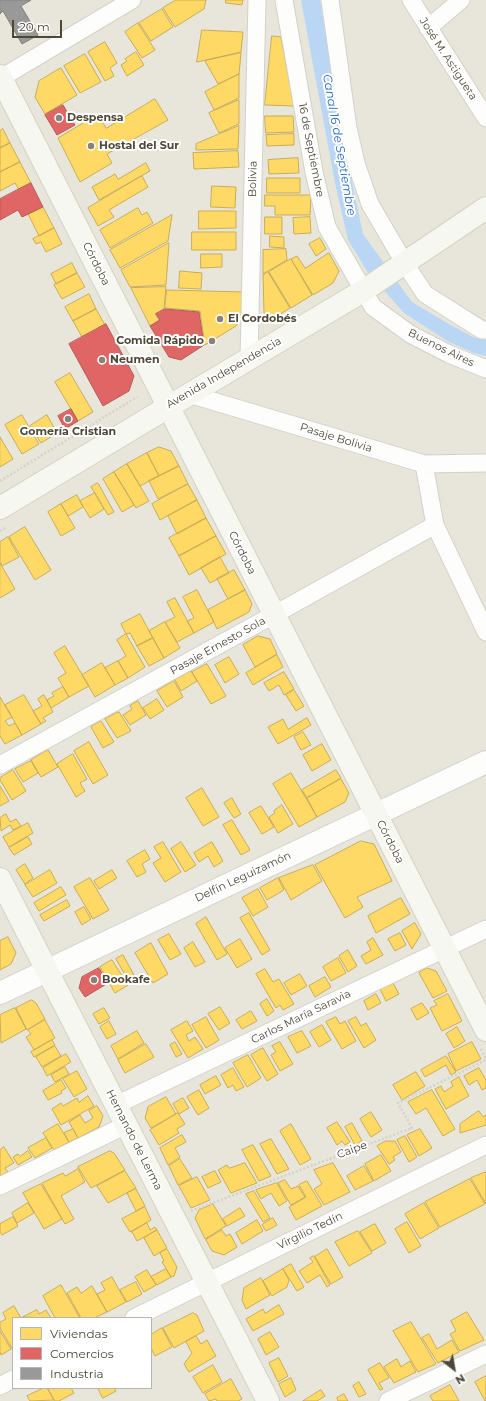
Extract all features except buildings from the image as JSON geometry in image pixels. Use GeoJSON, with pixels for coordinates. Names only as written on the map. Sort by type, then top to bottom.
{"type":"FeatureCollection","features":[{"type":"Feature","properties":{"kind":"main road","name":"Córdoba"},"geometry":{"type":"LineString","coordinates":[[0,77],[486,1030]]}},
{"type":"Feature","properties":{"kind":"main road","name":"Avenida Independencia"},"geometry":{"type":"LineString","coordinates":[[0,508],[168,406],[363,291],[486,208]]}},
{"type":"Feature","properties":{"kind":"main road","name":"Hernando de Lerma"},"geometry":{"type":"LineString","coordinates":[[0,879],[268,1401]]}},
{"type":"Feature","properties":{"kind":"street"},"geometry":{"type":"LineString","coordinates":[[0,77],[132,0]]}},
{"type":"Feature","properties":{"kind":"street","name":"Bolivia"},"geometry":{"type":"LineString","coordinates":[[249,359],[257,0]]}},
{"type":"Feature","properties":{"kind":"street","name":"16 de Septiembre"},"geometry":{"type":"LineString","coordinates":[[284,0],[314,172],[327,227],[363,291]]}},
{"type":"Feature","properties":{"kind":"street"},"geometry":{"type":"LineString","coordinates":[[330,0],[348,128],[356,163],[370,204],[405,264],[425,294],[482,330],[486,330]]}},
{"type":"Feature","properties":{"kind":"street","name":"José M. Astigueta"},"geometry":{"type":"LineString","coordinates":[[411,0],[486,118]]}},
{"type":"Feature","properties":{"kind":"street"},"geometry":{"type":"LineString","coordinates":[[428,28],[461,0]]}},
{"type":"Feature","properties":{"kind":"street","name":"Buenos Aires"},"geometry":{"type":"LineString","coordinates":[[363,291],[373,308],[410,334],[449,354],[486,369]]}},
{"type":"Feature","properties":{"kind":"street","name":"Pasaje Bolivia"},"geometry":{"type":"LineString","coordinates":[[189,394],[424,464],[486,463]]}},
{"type":"Feature","properties":{"kind":"street"},"geometry":{"type":"LineString","coordinates":[[424,464],[434,525],[486,632]]}},
{"type":"Feature","properties":{"kind":"street","name":"Pasaje Ernesto Sola"},"geometry":{"type":"LineString","coordinates":[[0,765],[274,615],[434,525]]}},
{"type":"Feature","properties":{"kind":"street","name":"Delfín Leguizamón"},"geometry":{"type":"LineString","coordinates":[[0,993],[486,762]]}},
{"type":"Feature","properties":{"kind":"street","name":"Carlos María Saravia"},"geometry":{"type":"LineString","coordinates":[[116,1105],[486,929]]}},
{"type":"Feature","properties":{"kind":"street"},"geometry":{"type":"LineString","coordinates":[[0,1186],[126,1125]]}},
{"type":"Feature","properties":{"kind":"street","name":"Virgilio Tedín"},"geometry":{"type":"LineString","coordinates":[[136,1317],[486,1145]]}},
{"type":"Feature","properties":{"kind":"street"},"geometry":{"type":"LineString","coordinates":[[388,1401],[486,1354]]}},
{"type":"Feature","properties":{"kind":"street"},"geometry":{"type":"LineString","coordinates":[[0,1386],[12,1380]]}},
{"type":"Feature","properties":{"kind":"path"},"geometry":{"type":"LineString","coordinates":[[0,480],[137,397]]}},
{"type":"Feature","properties":{"kind":"path","name":"Caipe"},"geometry":{"type":"LineString","coordinates":[[173,1217],[412,1128],[398,1103],[486,1060]]}},
{"type":"Feature","properties":{"kind":"shaded area"},"geometry":{"type":"Polygon","coordinates":[[[0,0],[486,0],[486,1401],[0,1401],[0,0]]]}},
{"type":"Feature","properties":{"kind":"water","name":"Canal 16 de Septiembre"},"geometry":{"type":"Polygon","coordinates":[[[301,0],[320,0],[342,135],[363,234],[412,302],[473,337],[486,340],[486,356],[474,353],[449,342],[404,313],[367,271],[348,240],[335,183],[301,0]]]}},
{"type":"Feature","properties":{"kind":"place","name":"Despensa"},"geometry":{"type":"Point","coordinates":[59,118]}},
{"type":"Feature","properties":{"kind":"place","name":"Hostal del Sur"},"geometry":{"type":"Point","coordinates":[91,146]}},
{"type":"Feature","properties":{"kind":"place","name":"El Cordobés"},"geometry":{"type":"Point","coordinates":[220,319]}},
{"type":"Feature","properties":{"kind":"place","name":"Comida Rápido"},"geometry":{"type":"Point","coordinates":[212,341]}},
{"type":"Feature","properties":{"kind":"place","name":"Neumen"},"geometry":{"type":"Point","coordinates":[102,360]}},
{"type":"Feature","properties":{"kind":"place","name":"Gomería Cristian"},"geometry":{"type":"Point","coordinates":[68,419]}},
{"type":"Feature","properties":{"kind":"place","name":"Bookafe"},"geometry":{"type":"Point","coordinates":[94,980]}}]}
